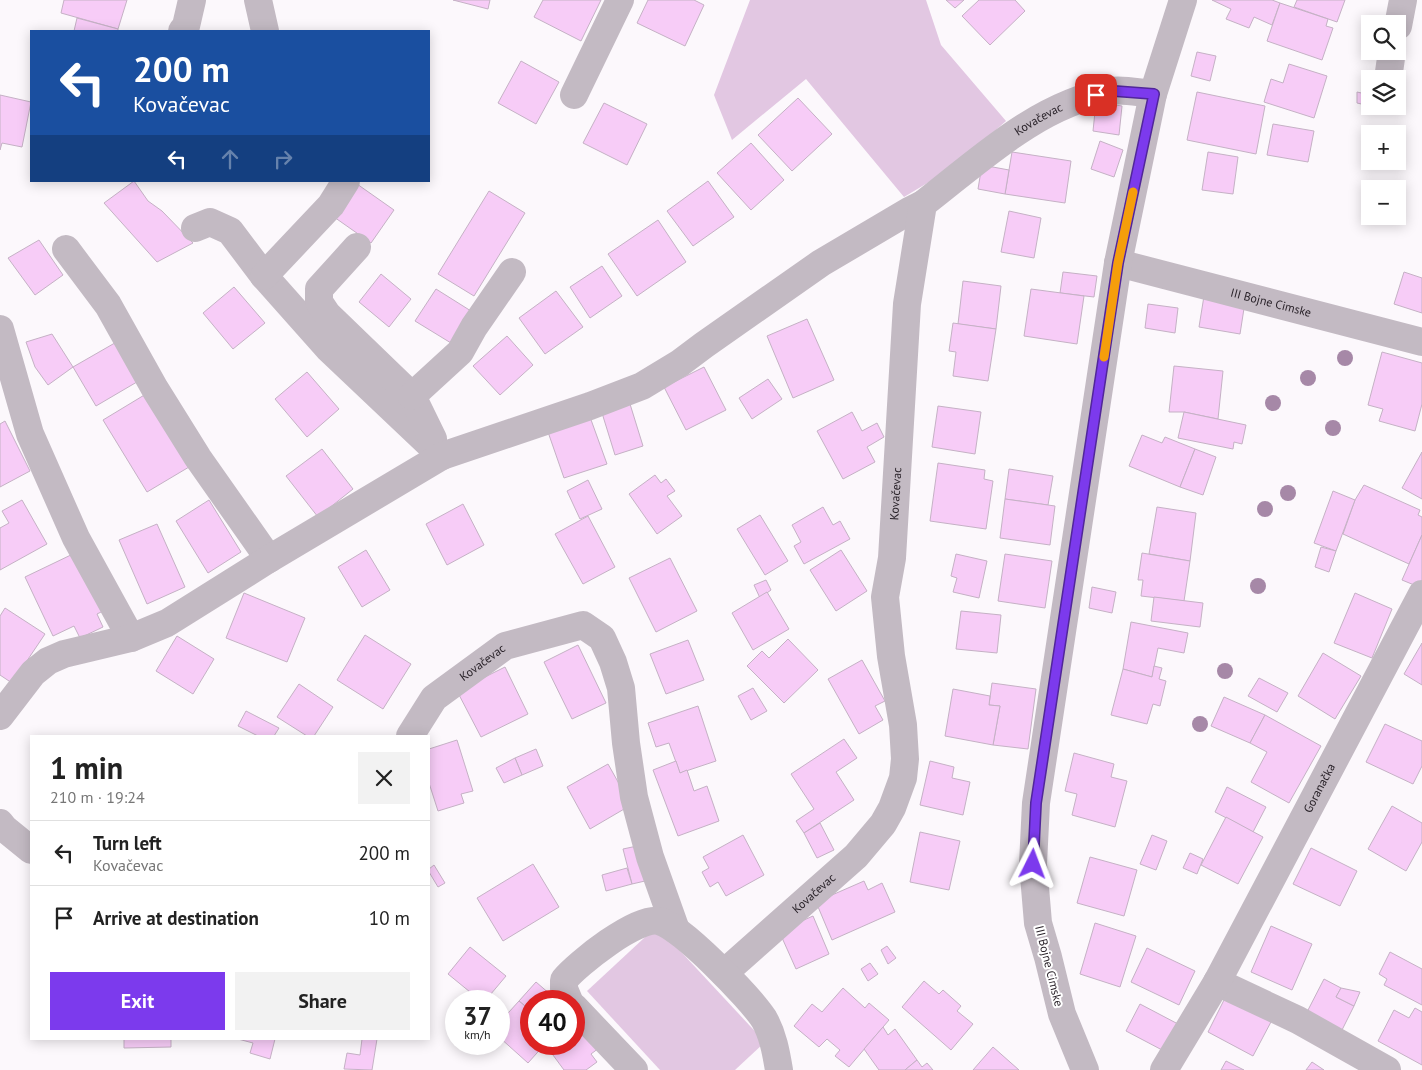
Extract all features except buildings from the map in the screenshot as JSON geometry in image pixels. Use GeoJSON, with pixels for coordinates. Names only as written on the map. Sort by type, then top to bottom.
{"type":"FeatureCollection","features":[{"type":"Feature","properties":{"kind":"street"},"geometry":{"type":"LineString","coordinates":[[183,30],[186,26],[192,0]]}},
{"type":"Feature","properties":{"kind":"street"},"geometry":{"type":"LineString","coordinates":[[258,0],[265,30]]}},
{"type":"Feature","properties":{"kind":"street"},"geometry":{"type":"LineString","coordinates":[[574,95],[620,0]]}},
{"type":"Feature","properties":{"kind":"street","name":"III Bojne Cimske"},"geometry":{"type":"LineString","coordinates":[[1085,1070],[1062,1014],[1038,923],[1033,864],[1036,803],[1118,263],[1154,94],[1183,0]]}},
{"type":"Feature","properties":{"kind":"street"},"geometry":{"type":"LineString","coordinates":[[1400,15],[1402,0]]}},
{"type":"Feature","properties":{"kind":"street"},"geometry":{"type":"LineString","coordinates":[[1417,0],[1422,3]]}},
{"type":"Feature","properties":{"kind":"street","name":"Kovačevac"},"geometry":{"type":"LineString","coordinates":[[724,973],[856,856],[883,824],[892,808],[903,778],[905,759],[904,725],[891,656],[886,597],[892,558],[906,304],[923,204],[1012,134],[1041,117],[1079,100],[1114,91],[1154,94]]}},
{"type":"Feature","properties":{"kind":"street"},"geometry":{"type":"LineString","coordinates":[[264,276],[331,205],[345,182]]}},
{"type":"Feature","properties":{"kind":"street"},"geometry":{"type":"LineString","coordinates":[[0,716],[33,672],[48,661],[64,654],[132,638],[167,623],[269,559],[442,456],[590,406],[642,386],[680,363],[821,263],[923,204]]}},
{"type":"Feature","properties":{"kind":"street"},"geometry":{"type":"LineString","coordinates":[[195,228],[210,222],[230,231],[264,276],[328,348],[442,456]]}},
{"type":"Feature","properties":{"kind":"street"},"geometry":{"type":"LineString","coordinates":[[357,246],[319,289],[319,302],[327,314],[412,396],[442,456]]}},
{"type":"Feature","properties":{"kind":"street"},"geometry":{"type":"LineString","coordinates":[[66,249],[108,305],[155,388],[198,458],[269,559]]}},
{"type":"Feature","properties":{"kind":"street","name":"III Bojne Cimske"},"geometry":{"type":"LineString","coordinates":[[1118,263],[1422,342]]}},
{"type":"Feature","properties":{"kind":"street"},"geometry":{"type":"LineString","coordinates":[[412,396],[460,352],[474,327],[512,272]]}},
{"type":"Feature","properties":{"kind":"street"},"geometry":{"type":"LineString","coordinates":[[0,329],[30,434],[76,538],[132,638]]}},
{"type":"Feature","properties":{"kind":"street","name":"Goranačka"},"geometry":{"type":"LineString","coordinates":[[1164,1070],[1217,982],[1422,594]]}},
{"type":"Feature","properties":{"kind":"street","name":"Kovačevac"},"geometry":{"type":"LineString","coordinates":[[411,735],[434,698],[506,646],[584,625],[602,638],[613,662],[621,688],[626,743],[634,797],[650,857],[676,930]]}},
{"type":"Feature","properties":{"kind":"street"},"geometry":{"type":"LineString","coordinates":[[0,823],[30,849]]}},
{"type":"Feature","properties":{"kind":"street","name":"Kovačevac"},"geometry":{"type":"LineString","coordinates":[[565,990],[564,980],[571,972],[608,942],[640,924],[659,921],[676,930],[724,973],[751,1002],[764,1021],[775,1044],[779,1070]]}},
{"type":"Feature","properties":{"kind":"street"},"geometry":{"type":"LineString","coordinates":[[1217,982],[1298,1020],[1387,1070]]}},
{"type":"Feature","properties":{"kind":"street"},"geometry":{"type":"LineString","coordinates":[[585,1019],[634,1070]]}},
{"type":"Feature","properties":{"kind":"shaded area"},"geometry":{"type":"Polygon","coordinates":[[[750,0],[926,0],[941,45],[1006,121],[954,167],[904,197],[806,79],[732,140],[714,95],[750,0]]]}},
{"type":"Feature","properties":{"kind":"shaded area"},"geometry":{"type":"Polygon","coordinates":[[[657,926],[765,1042],[735,1070],[660,1070],[587,991],[657,926]]]}},
{"type":"Feature","properties":{"kind":"slow traffic"},"geometry":{"type":"LineString","coordinates":[[1104,357],[1118,263],[1133,192]]}},
{"type":"Feature","properties":{"kind":"route"},"geometry":{"type":"LineString","coordinates":[[1033,864],[1036,803],[1118,263],[1154,94],[1114,91],[1096,95]]}}]}
